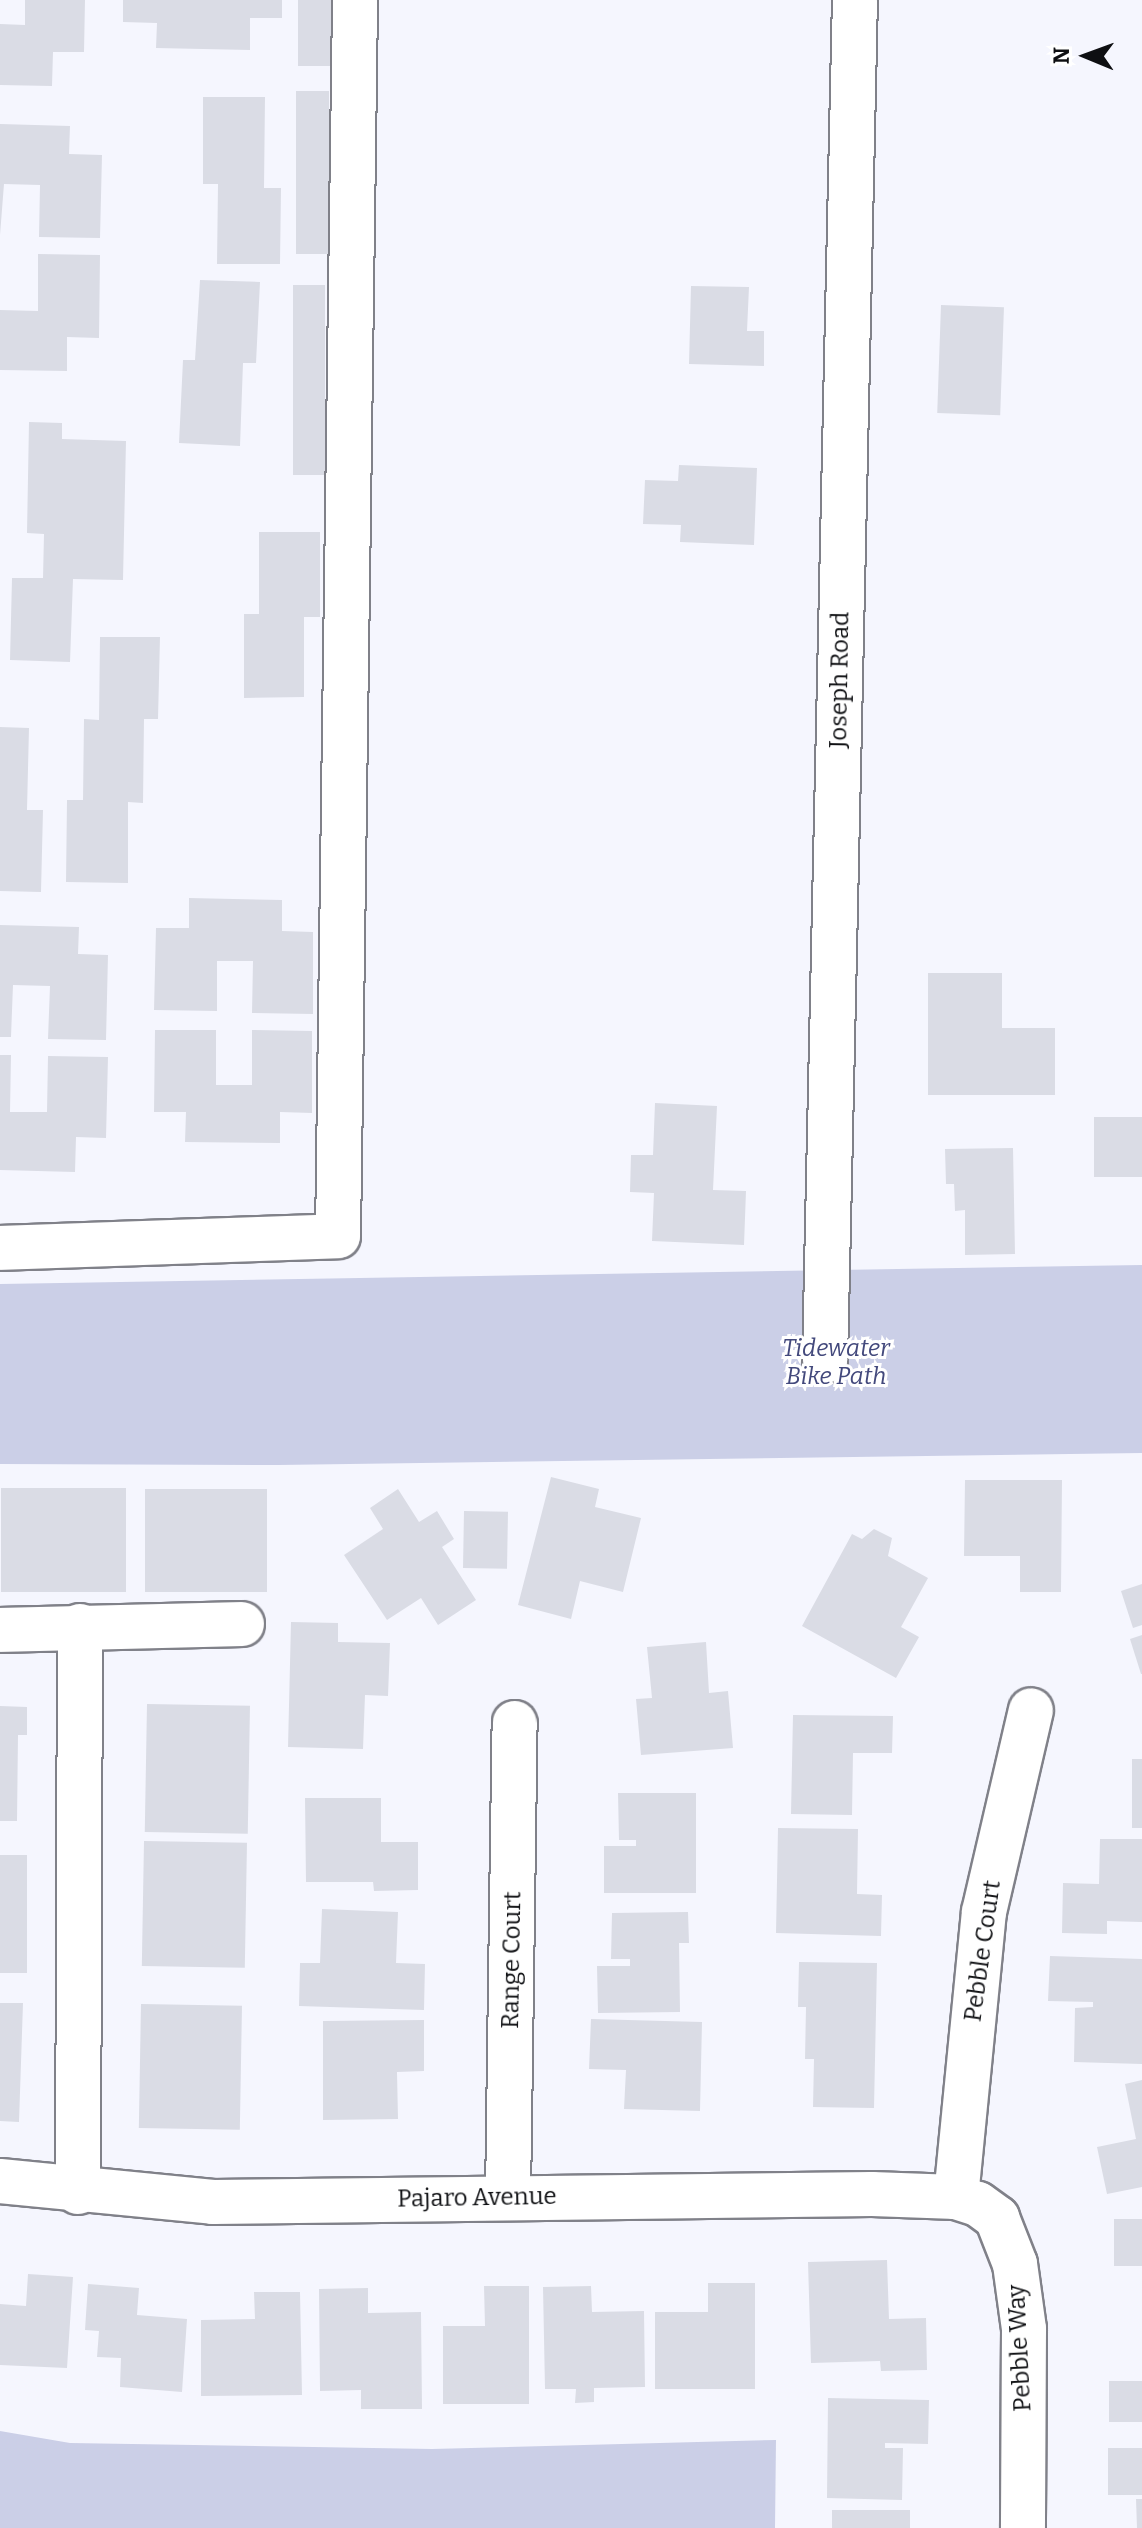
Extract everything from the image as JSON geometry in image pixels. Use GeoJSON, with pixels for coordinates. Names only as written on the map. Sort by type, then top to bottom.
{"type":"FeatureCollection","features":[{"type":"Feature","properties":{"kind":"street"},"geometry":{"type":"LineString","coordinates":[[0,1248],[338,1236],[355,0]]}},
{"type":"Feature","properties":{"kind":"street","name":"Joseph Road"},"geometry":{"type":"LineString","coordinates":[[825,1361],[855,0]]}},
{"type":"Feature","properties":{"kind":"street"},"geometry":{"type":"LineString","coordinates":[[0,1630],[242,1624]]}},
{"type":"Feature","properties":{"kind":"street"},"geometry":{"type":"LineString","coordinates":[[78,2192],[80,1626]]}},
{"type":"Feature","properties":{"kind":"street","name":"Pebble Court"},"geometry":{"type":"LineString","coordinates":[[956,2197],[984,1912],[1031,1710]]}},
{"type":"Feature","properties":{"kind":"street","name":"Range Court"},"geometry":{"type":"LineString","coordinates":[[508,2197],[515,1723]]}},
{"type":"Feature","properties":{"kind":"street","name":"Pajaro Avenue"},"geometry":{"type":"LineString","coordinates":[[0,2181],[78,2192],[213,2202],[508,2197],[956,2197]]}},
{"type":"Feature","properties":{"kind":"street","name":"Pebble Way"},"geometry":{"type":"LineString","coordinates":[[956,2197],[997,2218],[1015,2264],[1024,2329],[1023,2528]]}},
{"type":"Feature","properties":{"kind":"green space","name":"Tidewater Bike Path"},"geometry":{"type":"Polygon","coordinates":[[[1142,1265],[1142,1453],[278,1465],[0,1464],[0,1284],[1142,1265]]]}},
{"type":"Feature","properties":{"kind":"green space"},"geometry":{"type":"Polygon","coordinates":[[[0,2431],[70,2443],[432,2449],[776,2440],[775,2528],[0,2528],[0,2431]]]}},
{"type":"Feature","properties":{"kind":"building"},"geometry":{"type":"Polygon","coordinates":[[[25,0],[85,0],[84,52],[53,52],[52,86],[0,85],[0,24],[25,25],[25,0]]]}},
{"type":"Feature","properties":{"kind":"building"},"geometry":{"type":"Polygon","coordinates":[[[123,0],[282,0],[282,18],[250,18],[250,50],[156,48],[157,23],[123,22],[123,0]]]}},
{"type":"Feature","properties":{"kind":"building"},"geometry":{"type":"Polygon","coordinates":[[[298,0],[331,0],[331,66],[298,66],[298,0]]]}},
{"type":"Feature","properties":{"kind":"building"},"geometry":{"type":"Polygon","coordinates":[[[296,91],[329,91],[329,254],[296,254],[296,91]]]}},
{"type":"Feature","properties":{"kind":"building"},"geometry":{"type":"Polygon","coordinates":[[[203,97],[265,97],[264,188],[281,188],[280,264],[217,264],[218,184],[203,184],[203,97]]]}},
{"type":"Feature","properties":{"kind":"building"},"geometry":{"type":"Polygon","coordinates":[[[0,124],[70,126],[69,154],[102,155],[100,238],[39,237],[40,185],[4,184],[0,235],[0,124]]]}},
{"type":"Feature","properties":{"kind":"building"},"geometry":{"type":"Polygon","coordinates":[[[38,254],[100,255],[99,338],[67,337],[67,371],[0,370],[0,310],[38,311],[38,254]]]}},
{"type":"Feature","properties":{"kind":"building"},"geometry":{"type":"Polygon","coordinates":[[[200,280],[260,282],[256,363],[243,363],[240,446],[179,443],[183,360],[195,360],[200,280]]]}},
{"type":"Feature","properties":{"kind":"building"},"geometry":{"type":"Polygon","coordinates":[[[293,285],[325,285],[325,475],[293,475],[293,285]]]}},
{"type":"Feature","properties":{"kind":"building"},"geometry":{"type":"Polygon","coordinates":[[[691,286],[749,287],[747,331],[764,331],[764,366],[689,364],[691,286]]]}},
{"type":"Feature","properties":{"kind":"building"},"geometry":{"type":"Polygon","coordinates":[[[941,305],[1004,307],[1000,415],[937,413],[941,305]]]}},
{"type":"Feature","properties":{"kind":"building"},"geometry":{"type":"Polygon","coordinates":[[[29,422],[62,423],[62,439],[126,441],[123,580],[73,579],[70,662],[10,660],[12,578],[43,578],[44,534],[27,533],[29,422]]]}},
{"type":"Feature","properties":{"kind":"building"},"geometry":{"type":"Polygon","coordinates":[[[679,465],[757,468],[754,545],[680,542],[681,525],[643,524],[645,480],[678,481],[679,465]]]}},
{"type":"Feature","properties":{"kind":"building"},"geometry":{"type":"Polygon","coordinates":[[[259,532],[320,532],[320,617],[304,617],[304,697],[244,698],[244,614],[259,614],[259,532]]]}},
{"type":"Feature","properties":{"kind":"building"},"geometry":{"type":"Polygon","coordinates":[[[100,637],[160,637],[158,719],[144,719],[143,803],[128,802],[128,883],[66,882],[67,800],[83,800],[84,719],[99,720],[100,637]]]}},
{"type":"Feature","properties":{"kind":"building"},"geometry":{"type":"Polygon","coordinates":[[[0,727],[29,728],[27,810],[43,810],[41,892],[0,891],[0,727]]]}},
{"type":"Feature","properties":{"kind":"building"},"geometry":{"type":"Polygon","coordinates":[[[189,898],[282,900],[282,931],[313,932],[313,1014],[252,1013],[253,961],[217,961],[217,1011],[154,1010],[156,928],[189,928],[189,898]]]}},
{"type":"Feature","properties":{"kind":"building"},"geometry":{"type":"Polygon","coordinates":[[[0,925],[79,927],[78,954],[108,955],[106,1040],[48,1039],[50,986],[13,985],[11,1037],[0,1037],[0,925]]]}},
{"type":"Feature","properties":{"kind":"building"},"geometry":{"type":"Polygon","coordinates":[[[928,973],[1002,973],[1002,1028],[1055,1028],[1055,1095],[928,1095],[928,973]]]}},
{"type":"Feature","properties":{"kind":"building"},"geometry":{"type":"Polygon","coordinates":[[[155,1030],[216,1030],[216,1085],[252,1085],[252,1030],[312,1031],[312,1113],[280,1112],[280,1143],[185,1142],[186,1112],[154,1112],[155,1030]]]}},
{"type":"Feature","properties":{"kind":"building"},"geometry":{"type":"Polygon","coordinates":[[[0,1055],[11,1055],[10,1112],[47,1112],[48,1056],[108,1057],[106,1138],[76,1137],[75,1172],[0,1170],[0,1055]]]}},
{"type":"Feature","properties":{"kind":"building"},"geometry":{"type":"Polygon","coordinates":[[[655,1103],[717,1106],[713,1190],[746,1191],[744,1245],[652,1241],[654,1193],[630,1192],[631,1155],[653,1155],[655,1103]]]}},
{"type":"Feature","properties":{"kind":"building"},"geometry":{"type":"Polygon","coordinates":[[[1094,1117],[1142,1117],[1142,1177],[1094,1177],[1094,1117]]]}},
{"type":"Feature","properties":{"kind":"building"},"geometry":{"type":"Polygon","coordinates":[[[1013,1148],[1015,1254],[965,1255],[965,1210],[955,1211],[954,1184],[946,1184],[945,1149],[1013,1148]]]}},
{"type":"Feature","properties":{"kind":"building"},"geometry":{"type":"Polygon","coordinates":[[[551,1477],[599,1489],[595,1507],[641,1518],[623,1592],[580,1581],[571,1619],[518,1605],[551,1477]]]}},
{"type":"Feature","properties":{"kind":"building"},"geometry":{"type":"Polygon","coordinates":[[[965,1480],[1062,1480],[1061,1592],[1020,1592],[1020,1556],[964,1556],[965,1480]]]}},
{"type":"Feature","properties":{"kind":"building"},"geometry":{"type":"Polygon","coordinates":[[[1,1488],[126,1488],[126,1592],[1,1592],[1,1488]]]}},
{"type":"Feature","properties":{"kind":"building"},"geometry":{"type":"Polygon","coordinates":[[[145,1489],[267,1489],[267,1592],[145,1592],[145,1489]]]}},
{"type":"Feature","properties":{"kind":"building"},"geometry":{"type":"Polygon","coordinates":[[[398,1489],[419,1522],[437,1511],[454,1539],[442,1547],[476,1600],[438,1625],[421,1598],[387,1620],[344,1555],[383,1529],[370,1508],[398,1489]]]}},
{"type":"Feature","properties":{"kind":"building"},"geometry":{"type":"Polygon","coordinates":[[[464,1511],[508,1512],[507,1569],[463,1568],[464,1511]]]}},
{"type":"Feature","properties":{"kind":"building"},"geometry":{"type":"Polygon","coordinates":[[[874,1529],[892,1538],[888,1556],[928,1578],[901,1627],[919,1637],[896,1678],[802,1626],[852,1534],[862,1539],[874,1529]]]}},
{"type":"Feature","properties":{"kind":"building"},"geometry":{"type":"Polygon","coordinates":[[[1142,1584],[1142,1625],[1133,1628],[1121,1591],[1142,1584]]]}},
{"type":"Feature","properties":{"kind":"building"},"geometry":{"type":"Polygon","coordinates":[[[291,1622],[338,1623],[338,1642],[390,1643],[388,1696],[365,1695],[363,1749],[288,1747],[291,1622]]]}},
{"type":"Feature","properties":{"kind":"building"},"geometry":{"type":"Polygon","coordinates":[[[1142,1635],[1142,1674],[1141,1674],[1130,1639],[1142,1635]]]}},
{"type":"Feature","properties":{"kind":"building"},"geometry":{"type":"Polygon","coordinates":[[[706,1642],[709,1693],[728,1691],[733,1748],[641,1755],[636,1699],[652,1698],[647,1647],[706,1642]]]}},
{"type":"Feature","properties":{"kind":"building"},"geometry":{"type":"Polygon","coordinates":[[[147,1704],[250,1706],[248,1834],[145,1832],[147,1704]]]}},
{"type":"Feature","properties":{"kind":"building"},"geometry":{"type":"Polygon","coordinates":[[[0,1706],[27,1707],[27,1735],[18,1735],[17,1821],[0,1821],[0,1706]]]}},
{"type":"Feature","properties":{"kind":"building"},"geometry":{"type":"Polygon","coordinates":[[[793,1715],[893,1716],[892,1753],[853,1753],[852,1815],[791,1814],[793,1715]]]}},
{"type":"Feature","properties":{"kind":"building"},"geometry":{"type":"Polygon","coordinates":[[[1132,1759],[1142,1759],[1142,1828],[1132,1828],[1132,1759]]]}},
{"type":"Feature","properties":{"kind":"building"},"geometry":{"type":"Polygon","coordinates":[[[618,1793],[696,1793],[696,1893],[604,1893],[604,1846],[636,1846],[636,1840],[619,1840],[618,1793]]]}},
{"type":"Feature","properties":{"kind":"building"},"geometry":{"type":"Polygon","coordinates":[[[305,1798],[381,1798],[381,1842],[418,1842],[418,1890],[374,1891],[373,1882],[306,1882],[305,1798]]]}},
{"type":"Feature","properties":{"kind":"building"},"geometry":{"type":"Polygon","coordinates":[[[778,1828],[858,1829],[857,1894],[882,1895],[881,1936],[776,1933],[778,1828]]]}},
{"type":"Feature","properties":{"kind":"building"},"geometry":{"type":"Polygon","coordinates":[[[1100,1839],[1142,1839],[1142,1922],[1107,1921],[1107,1934],[1062,1933],[1063,1883],[1099,1884],[1100,1839]]]}},
{"type":"Feature","properties":{"kind":"building"},"geometry":{"type":"Polygon","coordinates":[[[144,1841],[247,1843],[245,1968],[142,1966],[144,1841]]]}},
{"type":"Feature","properties":{"kind":"building"},"geometry":{"type":"Polygon","coordinates":[[[0,1855],[27,1855],[27,1973],[0,1973],[0,1855]]]}},
{"type":"Feature","properties":{"kind":"building"},"geometry":{"type":"Polygon","coordinates":[[[322,1909],[398,1912],[396,1963],[425,1964],[424,2010],[299,2006],[300,1963],[320,1963],[322,1909]]]}},
{"type":"Feature","properties":{"kind":"building"},"geometry":{"type":"Polygon","coordinates":[[[688,1912],[689,1943],[679,1943],[680,2012],[598,2013],[597,1966],[630,1966],[630,1959],[611,1959],[612,1913],[688,1912]]]}},
{"type":"Feature","properties":{"kind":"building"},"geometry":{"type":"Polygon","coordinates":[[[1050,1956],[1142,1959],[1142,2064],[1074,2062],[1075,2008],[1093,2007],[1093,2002],[1048,2001],[1050,1956]]]}},
{"type":"Feature","properties":{"kind":"building"},"geometry":{"type":"Polygon","coordinates":[[[799,1962],[877,1963],[874,2108],[813,2107],[814,2059],[805,2059],[806,2007],[798,2007],[799,1962]]]}},
{"type":"Feature","properties":{"kind":"building"},"geometry":{"type":"Polygon","coordinates":[[[0,2003],[23,2003],[19,2122],[0,2121],[0,2003]]]}},
{"type":"Feature","properties":{"kind":"building"},"geometry":{"type":"Polygon","coordinates":[[[141,2004],[242,2006],[240,2130],[139,2128],[141,2004]]]}},
{"type":"Feature","properties":{"kind":"building"},"geometry":{"type":"Polygon","coordinates":[[[591,2019],[702,2022],[700,2111],[624,2109],[626,2070],[589,2069],[591,2019]]]}},
{"type":"Feature","properties":{"kind":"building"},"geometry":{"type":"Polygon","coordinates":[[[424,2020],[424,2071],[397,2072],[398,2119],[323,2120],[323,2021],[424,2020]]]}},
{"type":"Feature","properties":{"kind":"building"},"geometry":{"type":"Polygon","coordinates":[[[1142,2080],[1142,2187],[1107,2194],[1097,2147],[1136,2139],[1125,2084],[1142,2080]]]}},
{"type":"Feature","properties":{"kind":"building"},"geometry":{"type":"Polygon","coordinates":[[[1114,2219],[1142,2219],[1142,2266],[1114,2266],[1114,2219]]]}},
{"type":"Feature","properties":{"kind":"building"},"geometry":{"type":"Polygon","coordinates":[[[887,2260],[889,2319],[926,2318],[927,2370],[881,2371],[880,2361],[811,2363],[808,2262],[887,2260]]]}},
{"type":"Feature","properties":{"kind":"building"},"geometry":{"type":"Polygon","coordinates":[[[28,2274],[73,2277],[67,2368],[0,2365],[0,2304],[26,2306],[28,2274]]]}},
{"type":"Feature","properties":{"kind":"building"},"geometry":{"type":"Polygon","coordinates":[[[708,2283],[755,2283],[755,2389],[655,2389],[655,2312],[708,2312],[708,2283]]]}},
{"type":"Feature","properties":{"kind":"building"},"geometry":{"type":"Polygon","coordinates":[[[88,2284],[139,2288],[137,2315],[187,2319],[182,2392],[120,2387],[121,2358],[97,2357],[99,2331],[85,2330],[88,2284]]]}},
{"type":"Feature","properties":{"kind":"building"},"geometry":{"type":"Polygon","coordinates":[[[484,2286],[529,2286],[529,2404],[443,2404],[443,2326],[485,2326],[484,2286]]]}},
{"type":"Feature","properties":{"kind":"building"},"geometry":{"type":"Polygon","coordinates":[[[591,2286],[592,2312],[644,2311],[645,2387],[594,2388],[594,2402],[575,2403],[576,2389],[545,2389],[543,2287],[591,2286]]]}},
{"type":"Feature","properties":{"kind":"building"},"geometry":{"type":"Polygon","coordinates":[[[368,2288],[368,2313],[421,2312],[422,2409],[361,2409],[361,2390],[320,2391],[319,2289],[368,2288]]]}},
{"type":"Feature","properties":{"kind":"building"},"geometry":{"type":"Polygon","coordinates":[[[254,2292],[300,2292],[302,2395],[201,2396],[201,2320],[255,2319],[254,2292]]]}},
{"type":"Feature","properties":{"kind":"building"},"geometry":{"type":"Polygon","coordinates":[[[1109,2381],[1142,2381],[1142,2422],[1109,2422],[1109,2381]]]}},
{"type":"Feature","properties":{"kind":"building"},"geometry":{"type":"Polygon","coordinates":[[[828,2398],[929,2400],[928,2444],[885,2443],[885,2448],[903,2448],[902,2500],[827,2498],[828,2398]]]}},
{"type":"Feature","properties":{"kind":"building"},"geometry":{"type":"Polygon","coordinates":[[[1108,2448],[1142,2448],[1142,2495],[1108,2495],[1108,2448]]]}},
{"type":"Feature","properties":{"kind":"building"},"geometry":{"type":"Polygon","coordinates":[[[1136,2499],[1142,2499],[1142,2528],[1137,2528],[1136,2499]]]}},
{"type":"Feature","properties":{"kind":"building"},"geometry":{"type":"Polygon","coordinates":[[[832,2510],[910,2510],[910,2528],[832,2528],[832,2510]]]}}]}
